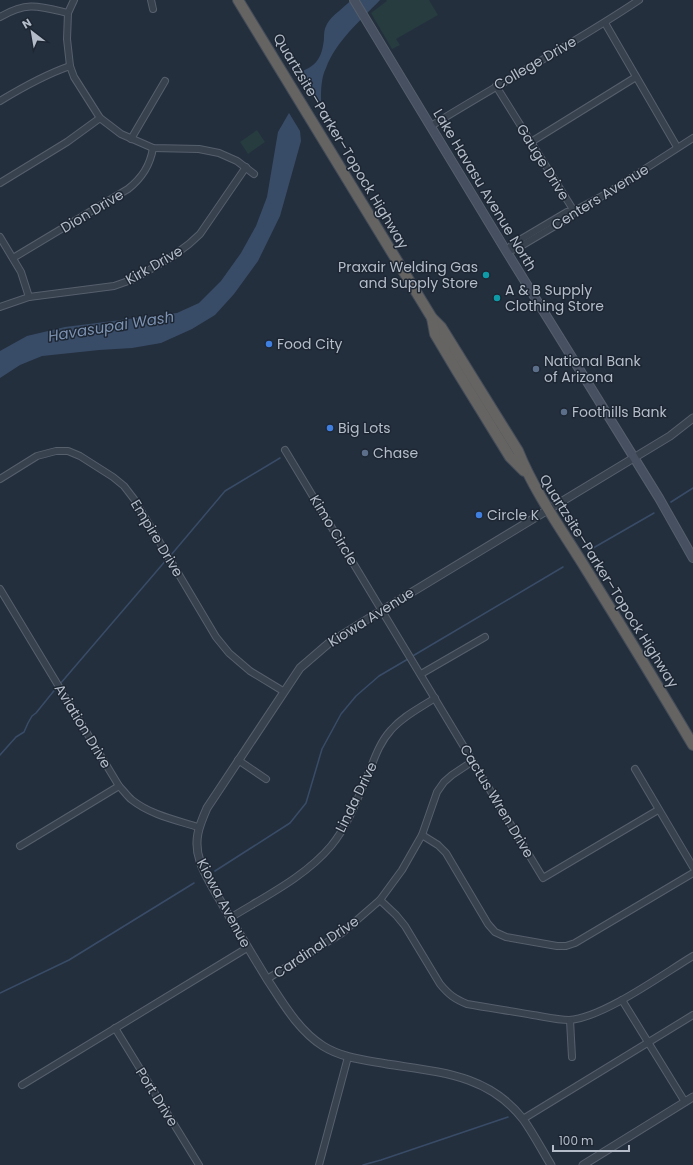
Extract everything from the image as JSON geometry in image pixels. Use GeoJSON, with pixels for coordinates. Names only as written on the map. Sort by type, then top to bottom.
{"type":"FeatureCollection","features":[{"type":"Feature","properties":{"kind":"highway","name":"Quartzsite–Parker–Topock Highway"},"geometry":{"type":"LineString","coordinates":[[238,0],[432,318],[435,334],[457,371],[510,457],[527,474],[693,745]]}},
{"type":"Feature","properties":{"kind":"main road","name":"Lake Havasu Avenue North"},"geometry":{"type":"LineString","coordinates":[[354,0],[506,251],[670,517],[693,558]]}},
{"type":"Feature","properties":{"kind":"street"},"geometry":{"type":"LineString","coordinates":[[74,0],[68,13],[67,39],[70,66],[74,77],[100,118],[121,134],[153,148],[211,151],[230,157],[254,174]]}},
{"type":"Feature","properties":{"kind":"street"},"geometry":{"type":"LineString","coordinates":[[151,0],[153,9]]}},
{"type":"Feature","properties":{"kind":"street","name":"College Drive"},"geometry":{"type":"LineString","coordinates":[[431,126],[496,86],[605,23],[639,0]]}},
{"type":"Feature","properties":{"kind":"street"},"geometry":{"type":"LineString","coordinates":[[0,17],[12,10],[26,6],[40,6],[68,13]]}},
{"type":"Feature","properties":{"kind":"street"},"geometry":{"type":"LineString","coordinates":[[605,23],[677,147]]}},
{"type":"Feature","properties":{"kind":"street"},"geometry":{"type":"LineString","coordinates":[[0,101],[50,72],[70,66]]}},
{"type":"Feature","properties":{"kind":"street"},"geometry":{"type":"LineString","coordinates":[[531,142],[636,77]]}},
{"type":"Feature","properties":{"kind":"street"},"geometry":{"type":"LineString","coordinates":[[131,139],[165,82]]}},
{"type":"Feature","properties":{"kind":"street","name":"Gauge Drive"},"geometry":{"type":"LineString","coordinates":[[496,86],[574,211]]}},
{"type":"Feature","properties":{"kind":"street"},"geometry":{"type":"LineString","coordinates":[[0,182],[67,142],[100,118]]}},
{"type":"Feature","properties":{"kind":"street","name":"Centers Avenue"},"geometry":{"type":"LineString","coordinates":[[506,251],[516,249],[570,217],[574,211],[606,194],[693,138]]}},
{"type":"Feature","properties":{"kind":"street","name":"Dion Drive"},"geometry":{"type":"LineString","coordinates":[[13,258],[128,189],[138,181],[146,170],[153,148]]}},
{"type":"Feature","properties":{"kind":"street","name":"Kirk Drive"},"geometry":{"type":"LineString","coordinates":[[0,306],[29,298],[114,286],[134,279],[173,256],[200,234],[246,167]]}},
{"type":"Feature","properties":{"kind":"street"},"geometry":{"type":"LineString","coordinates":[[0,237],[21,272],[29,298]]}},
{"type":"Feature","properties":{"kind":"street","name":"Kiowa Avenue"},"geometry":{"type":"LineString","coordinates":[[551,1165],[523,1119],[508,1102],[496,1092],[475,1081],[455,1075],[348,1057],[323,1046],[305,1032],[283,1004],[247,948],[200,861],[196,844],[198,827],[207,808],[284,691],[300,668],[313,655],[329,643],[382,610],[670,436],[693,418]]}},
{"type":"Feature","properties":{"kind":"street","name":"Kimo Circle"},"geometry":{"type":"LineString","coordinates":[[285,450],[382,610]]}},
{"type":"Feature","properties":{"kind":"street","name":"Empire Drive"},"geometry":{"type":"LineString","coordinates":[[0,479],[37,456],[56,451],[68,451],[80,456],[113,477],[124,486],[134,499],[216,637],[229,653],[250,671],[284,691]]}},
{"type":"Feature","properties":{"kind":"street","name":"Aviation Drive"},"geometry":{"type":"LineString","coordinates":[[0,589],[119,786],[131,800],[146,809],[198,827]]}},
{"type":"Feature","properties":{"kind":"street","name":"Cactus Wren Drive"},"geometry":{"type":"LineString","coordinates":[[382,610],[543,878],[658,810]]}},
{"type":"Feature","properties":{"kind":"street"},"geometry":{"type":"LineString","coordinates":[[421,674],[454,653],[486,637]]}},
{"type":"Feature","properties":{"kind":"street","name":"Linda Drive"},"geometry":{"type":"LineString","coordinates":[[230,918],[296,877],[316,862],[331,846],[343,829],[380,746],[390,730],[435,698]]}},
{"type":"Feature","properties":{"kind":"street"},"geometry":{"type":"LineString","coordinates":[[238,760],[266,779]]}},
{"type":"Feature","properties":{"kind":"street","name":"Cardinal Drive"},"geometry":{"type":"LineString","coordinates":[[267,979],[342,933],[380,900],[402,870],[422,835],[437,792],[444,782],[452,775],[474,761]]}},
{"type":"Feature","properties":{"kind":"street"},"geometry":{"type":"LineString","coordinates":[[635,769],[693,867]]}},
{"type":"Feature","properties":{"kind":"street"},"geometry":{"type":"LineString","coordinates":[[20,846],[119,786]]}},
{"type":"Feature","properties":{"kind":"street"},"geometry":{"type":"LineString","coordinates":[[422,835],[438,845],[446,853],[488,924],[495,932],[506,937],[557,946],[566,946],[575,943],[693,873]]}},
{"type":"Feature","properties":{"kind":"street"},"geometry":{"type":"LineString","coordinates":[[380,900],[405,926],[440,984],[455,999],[467,1004],[570,1020],[588,1016],[605,1009],[693,956]]}},
{"type":"Feature","properties":{"kind":"street"},"geometry":{"type":"LineString","coordinates":[[22,1085],[247,948]]}},
{"type":"Feature","properties":{"kind":"street"},"geometry":{"type":"LineString","coordinates":[[622,1000],[685,1102]]}},
{"type":"Feature","properties":{"kind":"street"},"geometry":{"type":"LineString","coordinates":[[523,1119],[693,1015]]}},
{"type":"Feature","properties":{"kind":"street"},"geometry":{"type":"LineString","coordinates":[[570,1020],[572,1057]]}},
{"type":"Feature","properties":{"kind":"street","name":"Port Drive"},"geometry":{"type":"LineString","coordinates":[[115,1028],[199,1165]]}},
{"type":"Feature","properties":{"kind":"street"},"geometry":{"type":"LineString","coordinates":[[319,1165],[348,1057]]}},
{"type":"Feature","properties":{"kind":"street"},"geometry":{"type":"LineString","coordinates":[[583,1165],[693,1097]]}},
{"type":"Feature","properties":{"kind":"green space"},"geometry":{"type":"Polygon","coordinates":[[[386,0],[429,0],[438,15],[396,39],[400,45],[392,49],[371,13],[387,1],[386,0]]]}},
{"type":"Feature","properties":{"kind":"green space"},"geometry":{"type":"Polygon","coordinates":[[[257,130],[265,142],[248,154],[240,142],[257,130]]]}},
{"type":"Feature","properties":{"kind":"water"},"geometry":{"type":"Polygon","coordinates":[[[351,0],[380,0],[342,40],[330,58],[323,76],[321,101],[317,103],[300,72],[311,67],[318,60],[322,51],[327,24],[351,0]]]}},
{"type":"Feature","properties":{"kind":"water","name":"Havasupai Wash"},"geometry":{"type":"Polygon","coordinates":[[[289,113],[300,131],[301,141],[280,216],[258,261],[234,294],[215,315],[192,329],[161,343],[132,348],[42,356],[20,365],[0,378],[0,351],[27,336],[65,327],[177,313],[199,303],[221,281],[241,253],[256,226],[267,197],[278,132],[289,113]]]}},
{"type":"Feature","properties":{"kind":"waterway"},"geometry":{"type":"LineString","coordinates":[[171,555],[225,491],[280,458]]}},
{"type":"Feature","properties":{"kind":"waterway"},"geometry":{"type":"LineString","coordinates":[[671,502],[693,488]]}},
{"type":"Feature","properties":{"kind":"waterway"},"geometry":{"type":"LineString","coordinates":[[588,551],[654,513]]}},
{"type":"Feature","properties":{"kind":"waterway"},"geometry":{"type":"LineString","coordinates":[[60,684],[167,559]]}},
{"type":"Feature","properties":{"kind":"waterway"},"geometry":{"type":"LineString","coordinates":[[411,657],[563,567]]}},
{"type":"Feature","properties":{"kind":"waterway"},"geometry":{"type":"LineString","coordinates":[[215,871],[290,823],[306,803],[322,749],[341,714],[356,696],[379,676],[408,659]]}},
{"type":"Feature","properties":{"kind":"waterway"},"geometry":{"type":"LineString","coordinates":[[0,755],[16,737],[24,732],[32,716],[57,687]]}},
{"type":"Feature","properties":{"kind":"waterway"},"geometry":{"type":"LineString","coordinates":[[0,993],[69,960],[194,883]]}},
{"type":"Feature","properties":{"kind":"waterway"},"geometry":{"type":"LineString","coordinates":[[363,1165],[508,1117]]}},
{"type":"Feature","properties":{"kind":"place","name":"Praxair Welding Gas and Supply Store"},"geometry":{"type":"Point","coordinates":[486,275]}},
{"type":"Feature","properties":{"kind":"place","name":"A & B Supply Clothing Store"},"geometry":{"type":"Point","coordinates":[497,298]}},
{"type":"Feature","properties":{"kind":"place","name":"Food City"},"geometry":{"type":"Point","coordinates":[269,344]}},
{"type":"Feature","properties":{"kind":"place","name":"National Bank of Arizona"},"geometry":{"type":"Point","coordinates":[536,369]}},
{"type":"Feature","properties":{"kind":"place","name":"Foothills Bank"},"geometry":{"type":"Point","coordinates":[564,412]}},
{"type":"Feature","properties":{"kind":"place","name":"Big Lots"},"geometry":{"type":"Point","coordinates":[330,428]}},
{"type":"Feature","properties":{"kind":"place","name":"Chase"},"geometry":{"type":"Point","coordinates":[365,453]}},
{"type":"Feature","properties":{"kind":"place","name":"Circle K"},"geometry":{"type":"Point","coordinates":[479,515]}}]}
